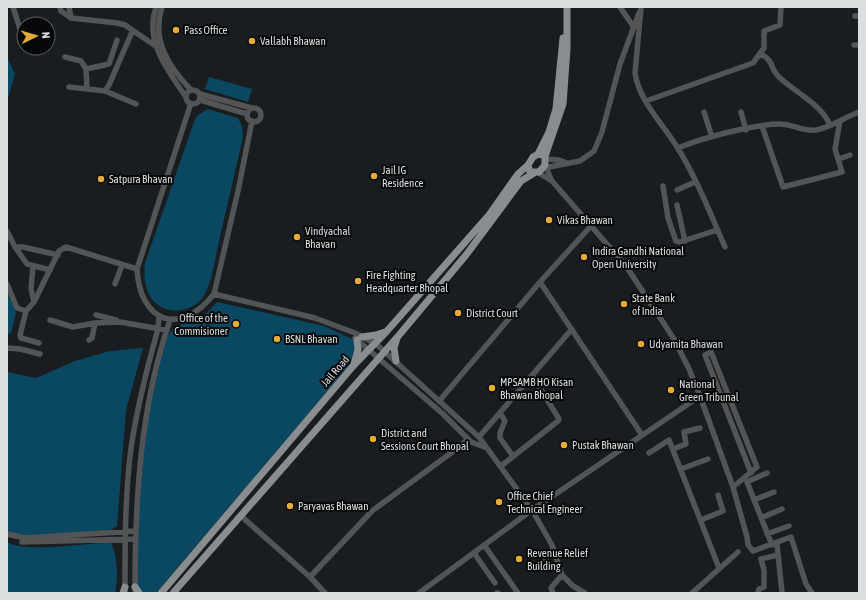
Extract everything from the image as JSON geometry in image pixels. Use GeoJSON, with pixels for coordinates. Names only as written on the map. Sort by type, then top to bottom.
{"type":"FeatureCollection","features":[{"type":"Feature","properties":{"kind":"main road","name":"Jail Road"},"geometry":{"type":"LineString","coordinates":[[161,593],[354,365],[376,344],[489,215],[518,174],[528,165],[533,157],[538,154],[550,128],[557,104],[563,27],[562,7]]}},
{"type":"Feature","properties":{"kind":"main road"},"geometry":{"type":"LineString","coordinates":[[545,163],[563,104],[567,49],[567,7]]}},
{"type":"Feature","properties":{"kind":"main road"},"geometry":{"type":"LineString","coordinates":[[538,154],[545,163]]}},
{"type":"Feature","properties":{"kind":"main road","name":"Jail Road"},"geometry":{"type":"LineString","coordinates":[[173,593],[398,336],[466,255],[521,180],[536,172],[545,163]]}},
{"type":"Feature","properties":{"kind":"main road"},"geometry":{"type":"LineString","coordinates":[[528,165],[529,171],[536,172]]}},
{"type":"Feature","properties":{"kind":"main road"},"geometry":{"type":"LineString","coordinates":[[354,365],[360,338],[387,331]]}},
{"type":"Feature","properties":{"kind":"main road"},"geometry":{"type":"LineString","coordinates":[[396,361],[394,348],[398,336]]}},
{"type":"Feature","properties":{"kind":"street"},"geometry":{"type":"LineString","coordinates":[[60,7],[61,11],[72,18],[117,23],[125,26],[157,47]]}},
{"type":"Feature","properties":{"kind":"street"},"geometry":{"type":"LineString","coordinates":[[69,7],[72,18]]}},
{"type":"Feature","properties":{"kind":"street"},"geometry":{"type":"LineString","coordinates":[[156,7],[153,23],[157,47],[168,70],[191,103]]}},
{"type":"Feature","properties":{"kind":"street"},"geometry":{"type":"LineString","coordinates":[[162,7],[157,25],[161,46],[171,67],[191,90],[196,90],[200,97],[248,114]]}},
{"type":"Feature","properties":{"kind":"street"},"geometry":{"type":"LineString","coordinates":[[620,7],[633,26]]}},
{"type":"Feature","properties":{"kind":"street"},"geometry":{"type":"LineString","coordinates":[[646,101],[753,63],[764,48],[764,31],[780,25],[781,7]]}},
{"type":"Feature","properties":{"kind":"street"},"geometry":{"type":"LineString","coordinates":[[545,163],[560,166],[567,163],[580,161],[594,151],[633,26],[642,8]]}},
{"type":"Feature","properties":{"kind":"street"},"geometry":{"type":"LineString","coordinates":[[642,8],[635,74],[636,83],[646,101],[678,148],[725,247]]}},
{"type":"Feature","properties":{"kind":"street"},"geometry":{"type":"LineString","coordinates":[[105,91],[132,32]]}},
{"type":"Feature","properties":{"kind":"street"},"geometry":{"type":"LineString","coordinates":[[86,69],[108,64],[117,40]]}},
{"type":"Feature","properties":{"kind":"street"},"geometry":{"type":"LineString","coordinates":[[761,54],[771,61],[778,76],[824,113],[830,125]]}},
{"type":"Feature","properties":{"kind":"street"},"geometry":{"type":"LineString","coordinates":[[65,57],[81,61],[86,69],[87,88]]}},
{"type":"Feature","properties":{"kind":"street"},"geometry":{"type":"LineString","coordinates":[[69,87],[105,91],[136,104]]}},
{"type":"Feature","properties":{"kind":"street"},"geometry":{"type":"LineString","coordinates":[[186,97],[191,90]]}},
{"type":"Feature","properties":{"kind":"street"},"geometry":{"type":"LineString","coordinates":[[191,103],[196,103],[200,97]]}},
{"type":"Feature","properties":{"kind":"street"},"geometry":{"type":"LineString","coordinates":[[200,97],[257,108],[261,114],[259,121],[252,121],[248,118],[248,114]]}},
{"type":"Feature","properties":{"kind":"street"},"geometry":{"type":"LineString","coordinates":[[191,103],[137,269],[138,285],[142,296],[148,306],[159,317],[170,320],[192,314],[204,307],[214,294],[238,191],[252,121]]}},
{"type":"Feature","properties":{"kind":"street"},"geometry":{"type":"LineString","coordinates":[[248,114],[252,108]]}},
{"type":"Feature","properties":{"kind":"street"},"geometry":{"type":"LineString","coordinates":[[704,112],[712,137]]}},
{"type":"Feature","properties":{"kind":"street"},"geometry":{"type":"LineString","coordinates":[[741,112],[746,130]]}},
{"type":"Feature","properties":{"kind":"street"},"geometry":{"type":"LineString","coordinates":[[678,148],[712,137],[762,126],[781,124],[801,130],[815,130],[859,112]]}},
{"type":"Feature","properties":{"kind":"street"},"geometry":{"type":"LineString","coordinates":[[762,126],[783,187],[842,172],[835,149],[845,118]]}},
{"type":"Feature","properties":{"kind":"street"},"geometry":{"type":"LineString","coordinates":[[838,159],[850,155]]}},
{"type":"Feature","properties":{"kind":"street"},"geometry":{"type":"LineString","coordinates":[[545,163],[558,160],[567,163]]}},
{"type":"Feature","properties":{"kind":"street"},"geometry":{"type":"LineString","coordinates":[[545,163],[552,181],[626,266],[662,318],[689,369],[700,396],[733,487],[748,545],[753,551],[791,537],[806,584],[812,593]]}},
{"type":"Feature","properties":{"kind":"street"},"geometry":{"type":"LineString","coordinates":[[536,172],[552,181]]}},
{"type":"Feature","properties":{"kind":"street"},"geometry":{"type":"LineString","coordinates":[[677,190],[695,182]]}},
{"type":"Feature","properties":{"kind":"street"},"geometry":{"type":"LineString","coordinates":[[663,186],[665,205],[675,240],[678,242],[685,241],[717,230]]}},
{"type":"Feature","properties":{"kind":"street"},"geometry":{"type":"LineString","coordinates":[[677,205],[685,241]]}},
{"type":"Feature","properties":{"kind":"street"},"geometry":{"type":"LineString","coordinates":[[440,400],[540,282],[591,226]]}},
{"type":"Feature","properties":{"kind":"street"},"geometry":{"type":"LineString","coordinates":[[7,231],[15,248],[27,264],[50,270]]}},
{"type":"Feature","properties":{"kind":"street"},"geometry":{"type":"LineString","coordinates":[[15,248],[23,247],[58,255]]}},
{"type":"Feature","properties":{"kind":"street"},"geometry":{"type":"LineString","coordinates":[[38,343],[20,337],[26,310],[34,302],[58,255],[59,250],[66,247],[137,269]]}},
{"type":"Feature","properties":{"kind":"street"},"geometry":{"type":"LineString","coordinates":[[115,284],[122,265]]}},
{"type":"Feature","properties":{"kind":"street"},"geometry":{"type":"LineString","coordinates":[[33,266],[31,289],[34,302]]}},
{"type":"Feature","properties":{"kind":"street"},"geometry":{"type":"LineString","coordinates":[[540,282],[642,435]]}},
{"type":"Feature","properties":{"kind":"street"},"geometry":{"type":"LineString","coordinates":[[7,284],[17,308],[26,310]]}},
{"type":"Feature","properties":{"kind":"street"},"geometry":{"type":"LineString","coordinates":[[214,294],[315,318],[344,329],[360,338],[376,344],[480,437],[532,510],[553,549],[562,575],[573,586],[585,593]]}},
{"type":"Feature","properties":{"kind":"street"},"geometry":{"type":"LineString","coordinates":[[96,315],[120,322],[166,330]]}},
{"type":"Feature","properties":{"kind":"street"},"geometry":{"type":"LineString","coordinates":[[124,591],[131,449],[138,410],[158,329],[159,317]]}},
{"type":"Feature","properties":{"kind":"street"},"geometry":{"type":"LineString","coordinates":[[50,320],[73,327],[95,323],[120,322]]}},
{"type":"Feature","properties":{"kind":"street"},"geometry":{"type":"LineString","coordinates":[[136,591],[135,531],[138,475],[148,401],[166,330],[170,320]]}},
{"type":"Feature","properties":{"kind":"street"},"geometry":{"type":"LineString","coordinates":[[89,340],[92,338],[95,323]]}},
{"type":"Feature","properties":{"kind":"street"},"geometry":{"type":"LineString","coordinates":[[480,437],[572,329]]}},
{"type":"Feature","properties":{"kind":"street"},"geometry":{"type":"LineString","coordinates":[[360,338],[369,350],[443,414],[468,439],[474,444],[488,449]]}},
{"type":"Feature","properties":{"kind":"street"},"geometry":{"type":"LineString","coordinates":[[7,348],[20,349],[40,354]]}},
{"type":"Feature","properties":{"kind":"street"},"geometry":{"type":"LineString","coordinates":[[733,487],[751,473],[757,467],[711,352],[705,354],[751,473]]}},
{"type":"Feature","properties":{"kind":"street"},"geometry":{"type":"LineString","coordinates":[[501,466],[559,419],[532,375]]}},
{"type":"Feature","properties":{"kind":"street"},"geometry":{"type":"LineString","coordinates":[[422,592],[532,510],[700,396]]}},
{"type":"Feature","properties":{"kind":"street"},"geometry":{"type":"LineString","coordinates":[[500,413],[505,421],[500,433],[500,438],[513,456]]}},
{"type":"Feature","properties":{"kind":"street"},"geometry":{"type":"LineString","coordinates":[[673,449],[686,444],[684,432],[700,428]]}},
{"type":"Feature","properties":{"kind":"street"},"geometry":{"type":"LineString","coordinates":[[310,577],[372,511],[468,439]]}},
{"type":"Feature","properties":{"kind":"street"},"geometry":{"type":"LineString","coordinates":[[649,453],[669,440],[719,568]]}},
{"type":"Feature","properties":{"kind":"street"},"geometry":{"type":"LineString","coordinates":[[681,469],[708,459]]}},
{"type":"Feature","properties":{"kind":"street"},"geometry":{"type":"LineString","coordinates":[[767,473],[747,482],[767,534],[774,544],[778,555],[782,593]]}},
{"type":"Feature","properties":{"kind":"street"},"geometry":{"type":"LineString","coordinates":[[754,500],[774,492]]}},
{"type":"Feature","properties":{"kind":"street"},"geometry":{"type":"LineString","coordinates":[[701,520],[723,511],[718,495]]}},
{"type":"Feature","properties":{"kind":"street"},"geometry":{"type":"LineString","coordinates":[[761,518],[782,509]]}},
{"type":"Feature","properties":{"kind":"street"},"geometry":{"type":"LineString","coordinates":[[241,516],[310,577],[325,593]]}},
{"type":"Feature","properties":{"kind":"street"},"geometry":{"type":"LineString","coordinates":[[767,534],[789,526]]}},
{"type":"Feature","properties":{"kind":"street"},"geometry":{"type":"LineString","coordinates":[[7,534],[25,538],[135,531]]}},
{"type":"Feature","properties":{"kind":"street"},"geometry":{"type":"LineString","coordinates":[[7,538],[26,542],[126,538],[135,539]]}},
{"type":"Feature","properties":{"kind":"street"},"geometry":{"type":"LineString","coordinates":[[484,545],[518,593]]}},
{"type":"Feature","properties":{"kind":"street"},"geometry":{"type":"LineString","coordinates":[[539,569],[553,549]]}},
{"type":"Feature","properties":{"kind":"street"},"geometry":{"type":"LineString","coordinates":[[692,593],[738,552]]}},
{"type":"Feature","properties":{"kind":"street"},"geometry":{"type":"LineString","coordinates":[[474,553],[496,583]]}},
{"type":"Feature","properties":{"kind":"street"},"geometry":{"type":"LineString","coordinates":[[758,593],[759,589],[764,587],[765,580],[761,559],[778,555]]}},
{"type":"Feature","properties":{"kind":"street"},"geometry":{"type":"LineString","coordinates":[[553,593],[551,588],[562,575]]}},
{"type":"Feature","properties":{"kind":"shaded area"},"geometry":{"type":"Polygon","coordinates":[[[7,57],[15,74],[7,102],[7,57]]]}},
{"type":"Feature","properties":{"kind":"shaded area"},"geometry":{"type":"Polygon","coordinates":[[[209,77],[252,89],[248,102],[205,89],[209,77]]]}},
{"type":"Feature","properties":{"kind":"shaded area"},"geometry":{"type":"Polygon","coordinates":[[[207,109],[238,118],[242,126],[243,137],[214,268],[208,288],[201,300],[196,304],[184,310],[170,310],[158,305],[150,296],[146,286],[144,274],[145,263],[194,122],[197,116],[207,109]]]}},
{"type":"Feature","properties":{"kind":"shaded area"},"geometry":{"type":"Polygon","coordinates":[[[7,292],[16,312],[11,334],[7,333],[7,292]]]}},
{"type":"Feature","properties":{"kind":"shaded area"},"geometry":{"type":"Polygon","coordinates":[[[217,302],[324,326],[352,339],[363,349],[156,593],[136,593],[136,519],[147,411],[166,338],[174,327],[203,317],[217,302]]]}},
{"type":"Feature","properties":{"kind":"shaded area"},"geometry":{"type":"Polygon","coordinates":[[[143,348],[126,410],[117,526],[108,532],[44,537],[7,531],[7,372],[36,378],[75,361],[110,351],[143,348]]]}},
{"type":"Feature","properties":{"kind":"shaded area"},"geometry":{"type":"Polygon","coordinates":[[[7,542],[28,547],[57,547],[111,543],[115,554],[117,568],[115,593],[7,593],[7,542]]]}},
{"type":"Feature","properties":{"kind":"place","name":"Pass Office"},"geometry":{"type":"Point","coordinates":[176,30]}},
{"type":"Feature","properties":{"kind":"place","name":"Vallabh Bhawan"},"geometry":{"type":"Point","coordinates":[252,41]}},
{"type":"Feature","properties":{"kind":"place","name":"Jail IG Residence"},"geometry":{"type":"Point","coordinates":[374,176]}},
{"type":"Feature","properties":{"kind":"place","name":"Satpura Bhavan"},"geometry":{"type":"Point","coordinates":[101,179]}},
{"type":"Feature","properties":{"kind":"place","name":"Vikas Bhawan"},"geometry":{"type":"Point","coordinates":[549,220]}},
{"type":"Feature","properties":{"kind":"place","name":"Vindyachal Bhavan"},"geometry":{"type":"Point","coordinates":[297,237]}},
{"type":"Feature","properties":{"kind":"place","name":"Indira Gandhi National Open University"},"geometry":{"type":"Point","coordinates":[584,257]}},
{"type":"Feature","properties":{"kind":"place","name":"Fire Fighting Headquarter Bhopal"},"geometry":{"type":"Point","coordinates":[358,281]}},
{"type":"Feature","properties":{"kind":"place","name":"State Bank of India"},"geometry":{"type":"Point","coordinates":[624,304]}},
{"type":"Feature","properties":{"kind":"place","name":"District Court"},"geometry":{"type":"Point","coordinates":[458,313]}},
{"type":"Feature","properties":{"kind":"place","name":"Office of the Commisioner"},"geometry":{"type":"Point","coordinates":[236,324]}},
{"type":"Feature","properties":{"kind":"place","name":"BSNL Bhavan"},"geometry":{"type":"Point","coordinates":[277,339]}},
{"type":"Feature","properties":{"kind":"place","name":"Udyamita Bhawan"},"geometry":{"type":"Point","coordinates":[641,344]}},
{"type":"Feature","properties":{"kind":"place","name":"MPSAMB HO Kisan Bhawan Bhopal"},"geometry":{"type":"Point","coordinates":[492,388]}},
{"type":"Feature","properties":{"kind":"place","name":"National Green Tribunal"},"geometry":{"type":"Point","coordinates":[671,390]}},
{"type":"Feature","properties":{"kind":"place","name":"District and Sessions Court Bhopal"},"geometry":{"type":"Point","coordinates":[373,439]}},
{"type":"Feature","properties":{"kind":"place","name":"Pustak Bhawan"},"geometry":{"type":"Point","coordinates":[564,445]}},
{"type":"Feature","properties":{"kind":"place","name":"Office Chief Technical Engineer"},"geometry":{"type":"Point","coordinates":[499,502]}},
{"type":"Feature","properties":{"kind":"place","name":"Paryavas Bhawan"},"geometry":{"type":"Point","coordinates":[290,506]}},
{"type":"Feature","properties":{"kind":"place","name":"Revenue Relief Building"},"geometry":{"type":"Point","coordinates":[519,559]}}]}
